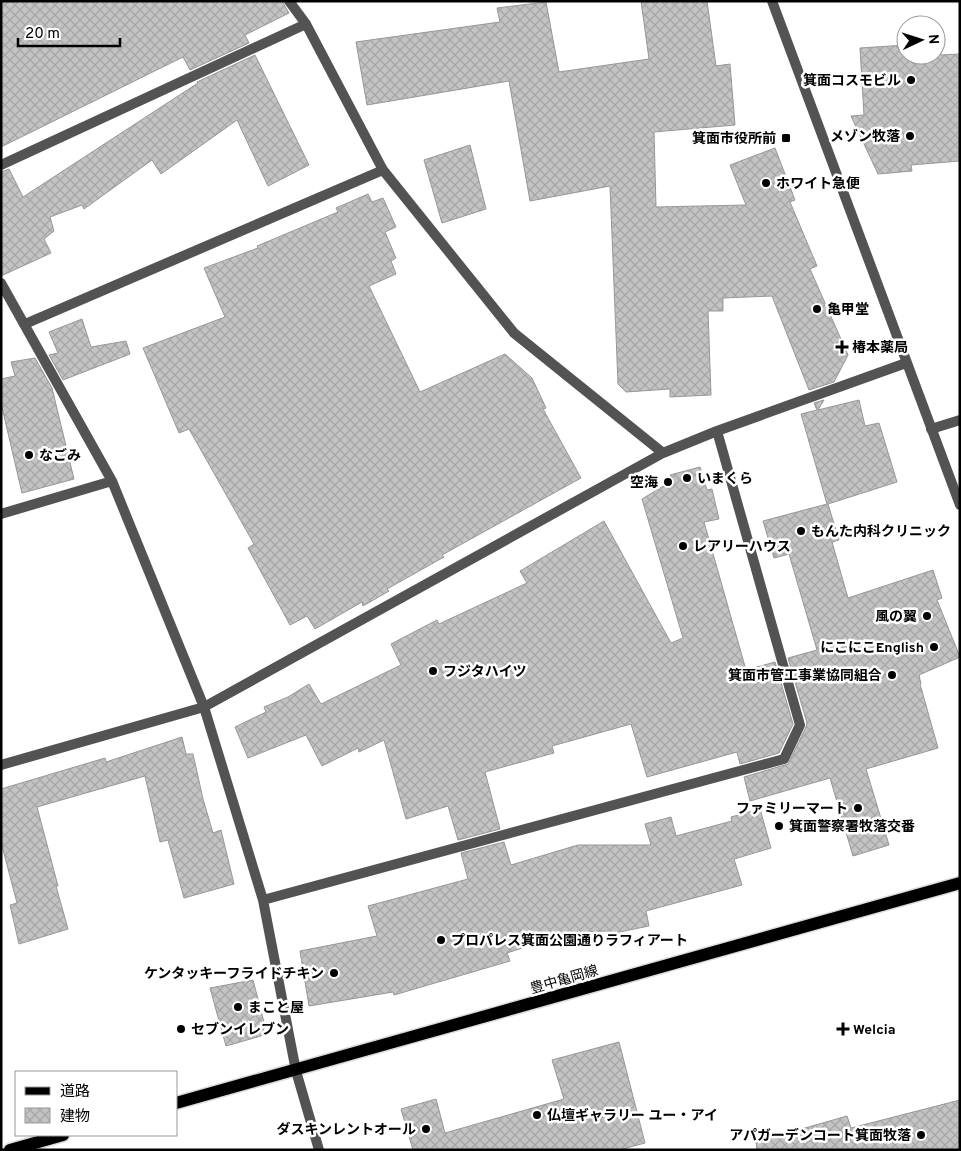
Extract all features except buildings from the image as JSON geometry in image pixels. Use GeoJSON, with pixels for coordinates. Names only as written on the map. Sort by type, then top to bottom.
{"type":"FeatureCollection","features":[{"type":"Feature","properties":{"kind":"main road","name":"豊中亀岡線"},"geometry":{"type":"LineString","coordinates":[[178,1102],[296,1071],[960,883]]}},
{"type":"Feature","properties":{"kind":"main road"},"geometry":{"type":"LineString","coordinates":[[10,1150],[59,1136]]}},
{"type":"Feature","properties":{"kind":"street"},"geometry":{"type":"LineString","coordinates":[[288,1],[306,24],[383,170],[514,333],[663,453]]}},
{"type":"Feature","properties":{"kind":"street"},"geometry":{"type":"LineString","coordinates":[[772,1],[960,505]]}},
{"type":"Feature","properties":{"kind":"street"},"geometry":{"type":"LineString","coordinates":[[1,165],[306,24]]}},
{"type":"Feature","properties":{"kind":"street"},"geometry":{"type":"LineString","coordinates":[[25,324],[383,170]]}},
{"type":"Feature","properties":{"kind":"street"},"geometry":{"type":"LineString","coordinates":[[1,283],[112,480],[204,707],[263,900],[296,1071],[319,1150]]}},
{"type":"Feature","properties":{"kind":"street"},"geometry":{"type":"LineString","coordinates":[[1,764],[204,707],[663,453],[717,431],[906,363]]}},
{"type":"Feature","properties":{"kind":"street"},"geometry":{"type":"LineString","coordinates":[[931,429],[960,420]]}},
{"type":"Feature","properties":{"kind":"street"},"geometry":{"type":"LineString","coordinates":[[263,900],[784,759],[800,725],[717,431]]}},
{"type":"Feature","properties":{"kind":"street"},"geometry":{"type":"LineString","coordinates":[[1,514],[112,480]]}},
{"type":"Feature","properties":{"kind":"place","name":"箕面コスモビル"},"geometry":{"type":"Point","coordinates":[911,80]}},
{"type":"Feature","properties":{"kind":"place","name":"メゾン牧落"},"geometry":{"type":"Point","coordinates":[910,136]}},
{"type":"Feature","properties":{"kind":"place","name":"箕面市役所前"},"geometry":{"type":"Point","coordinates":[786,138]}},
{"type":"Feature","properties":{"kind":"place","name":"ホワイト急便"},"geometry":{"type":"Point","coordinates":[766,183]}},
{"type":"Feature","properties":{"kind":"place","name":"亀甲堂"},"geometry":{"type":"Point","coordinates":[817,309]}},
{"type":"Feature","properties":{"kind":"place","name":"椿本薬局"},"geometry":{"type":"Point","coordinates":[842,347]}},
{"type":"Feature","properties":{"kind":"place","name":"なごみ"},"geometry":{"type":"Point","coordinates":[29,455]}},
{"type":"Feature","properties":{"kind":"place","name":"いまくら"},"geometry":{"type":"Point","coordinates":[687,478]}},
{"type":"Feature","properties":{"kind":"place","name":"空海"},"geometry":{"type":"Point","coordinates":[668,482]}},
{"type":"Feature","properties":{"kind":"place","name":"もんた内科クリニック"},"geometry":{"type":"Point","coordinates":[801,531]}},
{"type":"Feature","properties":{"kind":"place","name":"レアリーハウス"},"geometry":{"type":"Point","coordinates":[683,546]}},
{"type":"Feature","properties":{"kind":"place","name":"風の翼"},"geometry":{"type":"Point","coordinates":[927,616]}},
{"type":"Feature","properties":{"kind":"place","name":"にこにこEnglish"},"geometry":{"type":"Point","coordinates":[934,647]}},
{"type":"Feature","properties":{"kind":"place","name":"フジタハイツ"},"geometry":{"type":"Point","coordinates":[433,671]}},
{"type":"Feature","properties":{"kind":"place","name":"箕面市管工事業協同組合"},"geometry":{"type":"Point","coordinates":[892,675]}},
{"type":"Feature","properties":{"kind":"place","name":"ファミリーマート"},"geometry":{"type":"Point","coordinates":[858,808]}},
{"type":"Feature","properties":{"kind":"place","name":"箕面警察署牧落交番"},"geometry":{"type":"Point","coordinates":[779,826]}},
{"type":"Feature","properties":{"kind":"place","name":"プロパレス箕面公園通りラフィアート"},"geometry":{"type":"Point","coordinates":[441,940]}},
{"type":"Feature","properties":{"kind":"place","name":"ケンタッキーフライドチキン"},"geometry":{"type":"Point","coordinates":[334,973]}},
{"type":"Feature","properties":{"kind":"place","name":"まこと屋"},"geometry":{"type":"Point","coordinates":[238,1007]}},
{"type":"Feature","properties":{"kind":"place","name":"セブンイレブン"},"geometry":{"type":"Point","coordinates":[181,1029]}},
{"type":"Feature","properties":{"kind":"place","name":"Welcia"},"geometry":{"type":"Point","coordinates":[843,1029]}},
{"type":"Feature","properties":{"kind":"place","name":"仏壇ギャラリー ユー・アイ"},"geometry":{"type":"Point","coordinates":[537,1115]}},
{"type":"Feature","properties":{"kind":"place","name":"ダスキンレントオール"},"geometry":{"type":"Point","coordinates":[426,1129]}},
{"type":"Feature","properties":{"kind":"place","name":"アパガーデンコート箕面牧落"},"geometry":{"type":"Point","coordinates":[921,1135]}}]}
